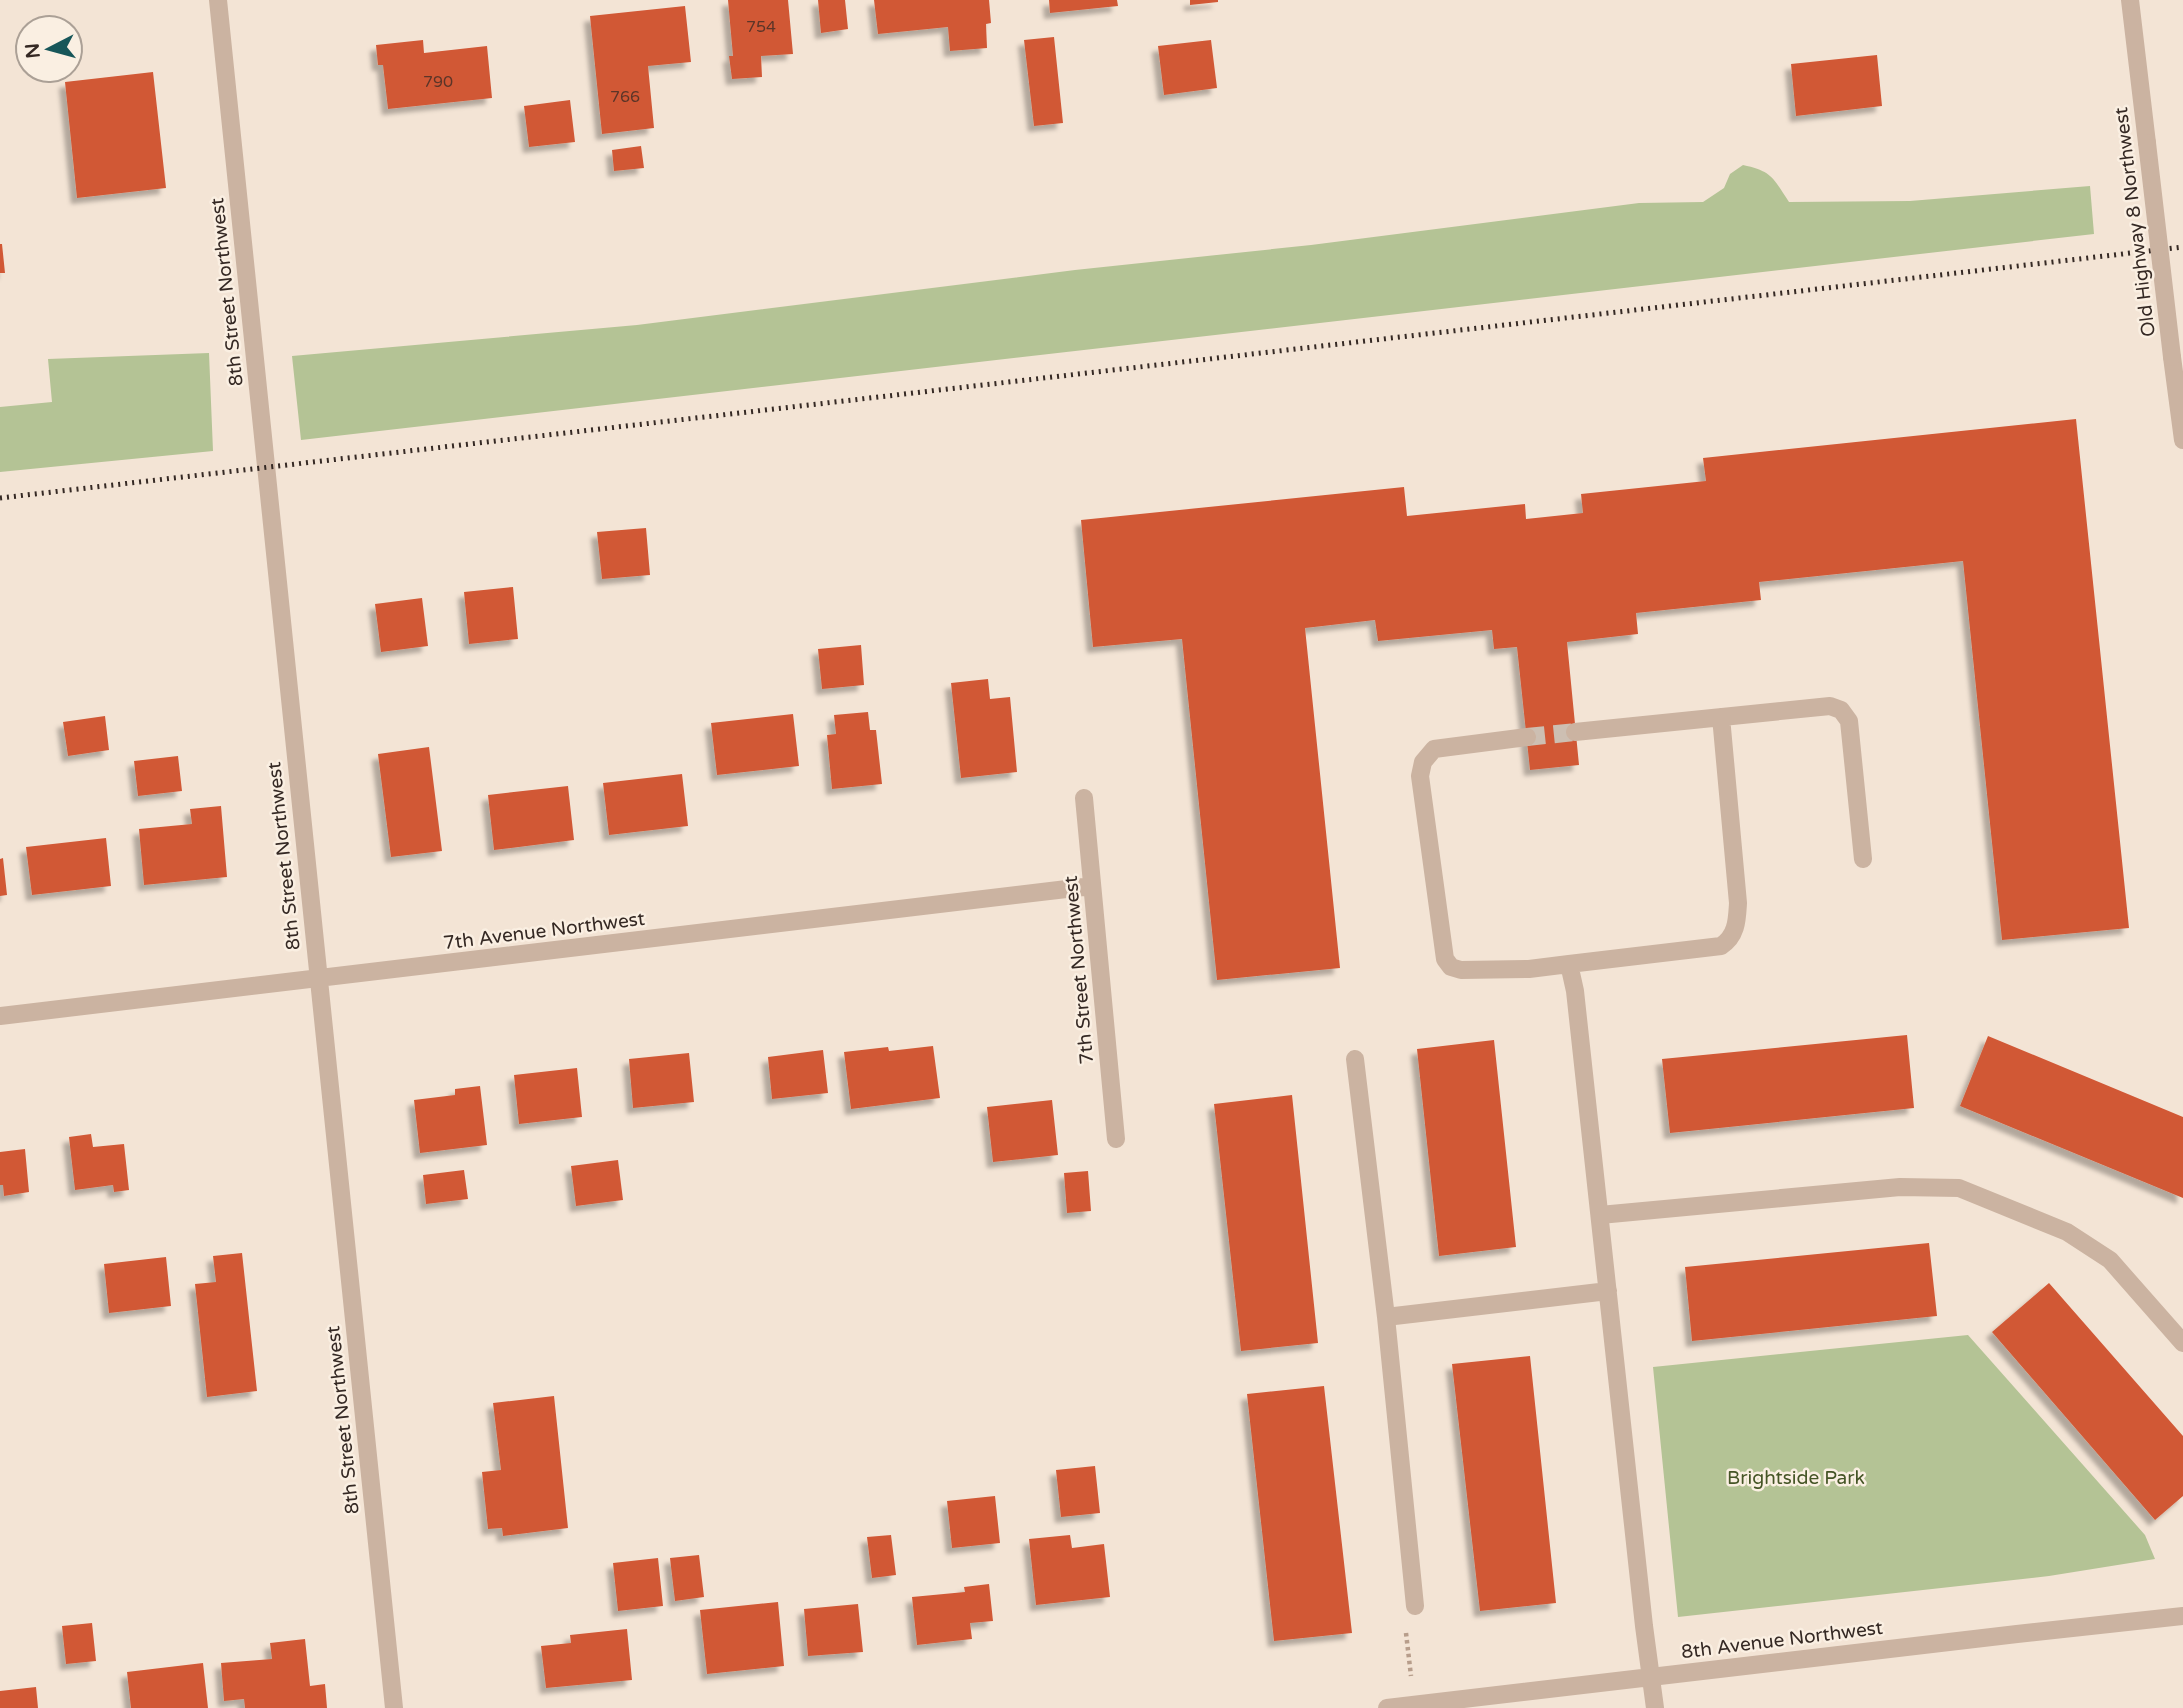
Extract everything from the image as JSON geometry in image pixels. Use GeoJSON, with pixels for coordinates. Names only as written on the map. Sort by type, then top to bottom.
{"type":"FeatureCollection","features":[{"type":"Feature","properties":{"kind":"street","name":"8th Street Northwest"},"geometry":{"type":"LineString","coordinates":[[218,0],[394,1708]]}},
{"type":"Feature","properties":{"kind":"street","name":"Old Highway 8 Northwest"},"geometry":{"type":"LineString","coordinates":[[2130,0],[2183,440]]}},
{"type":"Feature","properties":{"kind":"street"},"geometry":{"type":"LineString","coordinates":[[1575,732],[1830,706],[1841,710],[1849,721],[1863,859]]}},
{"type":"Feature","properties":{"kind":"street"},"geometry":{"type":"LineString","coordinates":[[1527,737],[1434,749],[1423,762],[1420,776],[1445,959],[1451,967],[1461,970],[1529,969],[1721,946],[1729,941],[1736,927],[1738,903],[1721,717]]}},
{"type":"Feature","properties":{"kind":"street","name":"7th Street Northwest"},"geometry":{"type":"LineString","coordinates":[[1084,798],[1116,1139]]}},
{"type":"Feature","properties":{"kind":"street","name":"7th Avenue Northwest"},"geometry":{"type":"LineString","coordinates":[[0,1016],[1092,886]]}},
{"type":"Feature","properties":{"kind":"street"},"geometry":{"type":"LineString","coordinates":[[1569,964],[1575,991],[1655,1708]]}},
{"type":"Feature","properties":{"kind":"street"},"geometry":{"type":"LineString","coordinates":[[1355,1059],[1386,1317],[1415,1606]]}},
{"type":"Feature","properties":{"kind":"street"},"geometry":{"type":"LineString","coordinates":[[1600,1215],[1900,1187],[1959,1188],[2067,1232],[2110,1259],[2183,1343]]}},
{"type":"Feature","properties":{"kind":"street"},"geometry":{"type":"LineString","coordinates":[[1386,1317],[1608,1292]]}},
{"type":"Feature","properties":{"kind":"street","name":"8th Avenue Northwest"},"geometry":{"type":"LineString","coordinates":[[1387,1708],[2183,1616]]}},
{"type":"Feature","properties":{"kind":"path"},"geometry":{"type":"LineString","coordinates":[[1414,1705],[1406,1633],[1415,1606]]}},
{"type":"Feature","properties":{"kind":"green space"},"geometry":{"type":"Polygon","coordinates":[[[1743,165],[1760,170],[1771,177],[1789,202],[1910,201],[2090,186],[2094,234],[301,440],[292,356],[637,325],[1639,203],[1703,202],[1724,188],[1730,174],[1743,165]]]}},
{"type":"Feature","properties":{"kind":"green space"},"geometry":{"type":"Polygon","coordinates":[[[209,353],[213,451],[0,472],[0,407],[52,402],[48,359],[209,353]]]}},
{"type":"Feature","properties":{"kind":"green space","name":"Brightside Park"},"geometry":{"type":"Polygon","coordinates":[[[1968,1335],[2145,1535],[2155,1559],[2049,1576],[1678,1617],[1653,1367],[1968,1335]]]}},
{"type":"Feature","properties":{"kind":"building"},"geometry":{"type":"Polygon","coordinates":[[[728,0],[788,0],[793,54],[761,56],[762,77],[732,79],[729,56],[733,56],[728,0]]]}},
{"type":"Feature","properties":{"kind":"building"},"geometry":{"type":"Polygon","coordinates":[[[818,0],[845,0],[848,29],[821,33],[818,0]]]}},
{"type":"Feature","properties":{"kind":"building"},"geometry":{"type":"Polygon","coordinates":[[[874,0],[989,0],[991,23],[986,24],[987,48],[950,51],[948,27],[878,34],[874,0]]]}},
{"type":"Feature","properties":{"kind":"building"},"geometry":{"type":"Polygon","coordinates":[[[1049,0],[1117,0],[1118,6],[1050,13],[1049,0]]]}},
{"type":"Feature","properties":{"kind":"building"},"geometry":{"type":"Polygon","coordinates":[[[1190,0],[1218,0],[1218,2],[1190,5],[1190,0]]]}},
{"type":"Feature","properties":{"kind":"building"},"geometry":{"type":"Polygon","coordinates":[[[685,6],[691,62],[648,66],[654,128],[602,134],[590,16],[685,6]]]}},
{"type":"Feature","properties":{"kind":"building"},"geometry":{"type":"Polygon","coordinates":[[[1054,37],[1063,123],[1034,126],[1024,40],[1054,37]]]}},
{"type":"Feature","properties":{"kind":"building"},"geometry":{"type":"Polygon","coordinates":[[[423,40],[424,53],[487,46],[492,98],[388,109],[383,65],[378,65],[376,45],[423,40]]]}},
{"type":"Feature","properties":{"kind":"building"},"geometry":{"type":"Polygon","coordinates":[[[1211,40],[1217,88],[1164,95],[1158,46],[1211,40]]]}},
{"type":"Feature","properties":{"kind":"building"},"geometry":{"type":"Polygon","coordinates":[[[1877,55],[1882,106],[1796,116],[1791,64],[1877,55]]]}},
{"type":"Feature","properties":{"kind":"building"},"geometry":{"type":"Polygon","coordinates":[[[153,72],[166,188],[77,198],[65,84],[84,84],[84,80],[153,72]]]}},
{"type":"Feature","properties":{"kind":"building"},"geometry":{"type":"Polygon","coordinates":[[[570,100],[575,142],[529,147],[524,106],[570,100]]]}},
{"type":"Feature","properties":{"kind":"building"},"geometry":{"type":"Polygon","coordinates":[[[641,146],[644,168],[614,171],[612,150],[641,146]]]}},
{"type":"Feature","properties":{"kind":"building"},"geometry":{"type":"Polygon","coordinates":[[[2,244],[5,273],[0,273],[2,244]]]}},
{"type":"Feature","properties":{"kind":"building"},"geometry":{"type":"Polygon","coordinates":[[[2076,419],[2129,928],[2002,940],[1963,561],[1759,582],[1761,600],[1636,613],[1638,634],[1567,642],[1579,765],[1530,770],[1517,647],[1494,649],[1492,630],[1378,641],[1375,620],[1305,628],[1340,968],[1217,980],[1182,639],[1093,647],[1081,520],[1404,487],[1407,516],[1525,504],[1526,519],[1583,513],[1581,494],[1706,481],[1703,458],[2076,419]]]}},
{"type":"Feature","properties":{"kind":"building"},"geometry":{"type":"Polygon","coordinates":[[[646,528],[650,575],[602,579],[597,532],[646,528]]]}},
{"type":"Feature","properties":{"kind":"building"},"geometry":{"type":"Polygon","coordinates":[[[513,587],[518,639],[469,644],[464,592],[513,587]]]}},
{"type":"Feature","properties":{"kind":"building"},"geometry":{"type":"Polygon","coordinates":[[[422,598],[428,646],[381,652],[375,604],[422,598]]]}},
{"type":"Feature","properties":{"kind":"building"},"geometry":{"type":"Polygon","coordinates":[[[861,645],[864,685],[822,689],[818,649],[861,645]]]}},
{"type":"Feature","properties":{"kind":"building"},"geometry":{"type":"Polygon","coordinates":[[[988,679],[990,699],[1010,697],[1017,772],[961,778],[951,683],[988,679]]]}},
{"type":"Feature","properties":{"kind":"building"},"geometry":{"type":"Polygon","coordinates":[[[868,712],[870,730],[876,730],[882,784],[832,789],[827,735],[836,734],[834,715],[868,712]]]}},
{"type":"Feature","properties":{"kind":"building"},"geometry":{"type":"Polygon","coordinates":[[[793,714],[799,766],[717,775],[711,723],[793,714]]]}},
{"type":"Feature","properties":{"kind":"building"},"geometry":{"type":"Polygon","coordinates":[[[105,716],[109,750],[68,756],[63,722],[105,716]]]}},
{"type":"Feature","properties":{"kind":"building"},"geometry":{"type":"Polygon","coordinates":[[[429,747],[442,851],[391,857],[378,754],[429,747]]]}},
{"type":"Feature","properties":{"kind":"building"},"geometry":{"type":"Polygon","coordinates":[[[178,756],[182,791],[138,796],[134,761],[178,756]]]}},
{"type":"Feature","properties":{"kind":"building"},"geometry":{"type":"Polygon","coordinates":[[[682,774],[688,826],[609,835],[603,783],[682,774]]]}},
{"type":"Feature","properties":{"kind":"building"},"geometry":{"type":"Polygon","coordinates":[[[568,786],[574,840],[494,850],[488,795],[568,786]]]}},
{"type":"Feature","properties":{"kind":"building"},"geometry":{"type":"Polygon","coordinates":[[[221,806],[227,877],[144,885],[139,829],[192,824],[190,809],[221,806]]]}},
{"type":"Feature","properties":{"kind":"building"},"geometry":{"type":"Polygon","coordinates":[[[106,838],[111,886],[32,895],[26,847],[106,838]]]}},
{"type":"Feature","properties":{"kind":"building"},"geometry":{"type":"Polygon","coordinates":[[[3,858],[7,895],[0,896],[0,859],[3,858]]]}},
{"type":"Feature","properties":{"kind":"building"},"geometry":{"type":"Polygon","coordinates":[[[1907,1035],[1914,1108],[1670,1133],[1662,1059],[1907,1035]]]}},
{"type":"Feature","properties":{"kind":"building"},"geometry":{"type":"Polygon","coordinates":[[[1988,1036],[2183,1117],[2183,1198],[1960,1106],[1988,1036]]]}},
{"type":"Feature","properties":{"kind":"building"},"geometry":{"type":"Polygon","coordinates":[[[1494,1040],[1516,1247],[1439,1256],[1417,1049],[1494,1040]]]}},
{"type":"Feature","properties":{"kind":"building"},"geometry":{"type":"Polygon","coordinates":[[[933,1046],[940,1098],[851,1109],[844,1052],[933,1046]]]}},
{"type":"Feature","properties":{"kind":"building"},"geometry":{"type":"Polygon","coordinates":[[[823,1050],[828,1093],[772,1099],[768,1057],[823,1050]]]}},
{"type":"Feature","properties":{"kind":"building"},"geometry":{"type":"Polygon","coordinates":[[[689,1053],[694,1102],[633,1108],[629,1059],[689,1053]]]}},
{"type":"Feature","properties":{"kind":"building"},"geometry":{"type":"Polygon","coordinates":[[[577,1068],[582,1117],[519,1124],[514,1075],[577,1068]]]}},
{"type":"Feature","properties":{"kind":"building"},"geometry":{"type":"Polygon","coordinates":[[[480,1086],[487,1145],[420,1153],[414,1100],[455,1095],[455,1089],[480,1086]]]}},
{"type":"Feature","properties":{"kind":"building"},"geometry":{"type":"Polygon","coordinates":[[[1292,1095],[1318,1343],[1241,1351],[1214,1104],[1292,1095]]]}},
{"type":"Feature","properties":{"kind":"building"},"geometry":{"type":"Polygon","coordinates":[[[1052,1100],[1058,1155],[993,1162],[987,1107],[1052,1100]]]}},
{"type":"Feature","properties":{"kind":"building"},"geometry":{"type":"Polygon","coordinates":[[[91,1134],[93,1147],[124,1144],[129,1190],[114,1192],[113,1185],[75,1190],[69,1137],[91,1134]]]}},
{"type":"Feature","properties":{"kind":"building"},"geometry":{"type":"Polygon","coordinates":[[[25,1149],[29,1192],[4,1196],[3,1185],[0,1185],[0,1152],[25,1149]]]}},
{"type":"Feature","properties":{"kind":"building"},"geometry":{"type":"Polygon","coordinates":[[[618,1160],[623,1200],[576,1206],[571,1166],[618,1160]]]}},
{"type":"Feature","properties":{"kind":"building"},"geometry":{"type":"Polygon","coordinates":[[[464,1170],[468,1199],[426,1204],[423,1175],[464,1170]]]}},
{"type":"Feature","properties":{"kind":"building"},"geometry":{"type":"Polygon","coordinates":[[[1088,1171],[1091,1211],[1067,1213],[1064,1173],[1088,1171]]]}},
{"type":"Feature","properties":{"kind":"building"},"geometry":{"type":"Polygon","coordinates":[[[1929,1243],[1937,1316],[1692,1341],[1685,1267],[1929,1243]]]}},
{"type":"Feature","properties":{"kind":"building"},"geometry":{"type":"Polygon","coordinates":[[[242,1253],[257,1391],[207,1397],[195,1284],[216,1282],[213,1256],[242,1253]]]}},
{"type":"Feature","properties":{"kind":"building"},"geometry":{"type":"Polygon","coordinates":[[[166,1257],[171,1306],[109,1313],[104,1264],[166,1257]]]}},
{"type":"Feature","properties":{"kind":"building"},"geometry":{"type":"Polygon","coordinates":[[[2049,1283],[2183,1436],[2183,1496],[2155,1520],[1992,1332],[2049,1283]]]}},
{"type":"Feature","properties":{"kind":"building"},"geometry":{"type":"Polygon","coordinates":[[[1530,1356],[1556,1603],[1480,1611],[1452,1364],[1530,1356]]]}},
{"type":"Feature","properties":{"kind":"building"},"geometry":{"type":"Polygon","coordinates":[[[1324,1386],[1352,1633],[1274,1641],[1247,1394],[1324,1386]]]}},
{"type":"Feature","properties":{"kind":"building"},"geometry":{"type":"Polygon","coordinates":[[[554,1396],[568,1528],[503,1536],[502,1528],[488,1529],[482,1472],[501,1470],[493,1403],[554,1396]]]}},
{"type":"Feature","properties":{"kind":"building"},"geometry":{"type":"Polygon","coordinates":[[[1095,1466],[1100,1513],[1061,1517],[1056,1470],[1095,1466]]]}},
{"type":"Feature","properties":{"kind":"building"},"geometry":{"type":"Polygon","coordinates":[[[995,1496],[1000,1543],[952,1548],[947,1501],[995,1496]]]}},
{"type":"Feature","properties":{"kind":"building"},"geometry":{"type":"Polygon","coordinates":[[[891,1535],[896,1575],[872,1578],[867,1537],[891,1535]]]}},
{"type":"Feature","properties":{"kind":"building"},"geometry":{"type":"Polygon","coordinates":[[[1070,1535],[1072,1548],[1104,1544],[1110,1597],[1036,1605],[1029,1539],[1070,1535]]]}},
{"type":"Feature","properties":{"kind":"building"},"geometry":{"type":"Polygon","coordinates":[[[699,1555],[704,1597],[675,1601],[670,1558],[699,1555]]]}},
{"type":"Feature","properties":{"kind":"building"},"geometry":{"type":"Polygon","coordinates":[[[658,1558],[663,1606],[618,1611],[613,1563],[658,1558]]]}},
{"type":"Feature","properties":{"kind":"building"},"geometry":{"type":"Polygon","coordinates":[[[989,1584],[993,1621],[970,1623],[972,1639],[917,1645],[912,1597],[965,1592],[964,1587],[989,1584]]]}},
{"type":"Feature","properties":{"kind":"building"},"geometry":{"type":"Polygon","coordinates":[[[778,1602],[784,1666],[707,1674],[700,1610],[778,1602]]]}},
{"type":"Feature","properties":{"kind":"building"},"geometry":{"type":"Polygon","coordinates":[[[858,1604],[863,1652],[808,1656],[804,1609],[858,1604]]]}},
{"type":"Feature","properties":{"kind":"building"},"geometry":{"type":"Polygon","coordinates":[[[92,1623],[96,1661],[66,1664],[62,1626],[92,1623]]]}},
{"type":"Feature","properties":{"kind":"building"},"geometry":{"type":"Polygon","coordinates":[[[627,1629],[632,1680],[546,1688],[541,1646],[571,1643],[570,1635],[627,1629]]]}},
{"type":"Feature","properties":{"kind":"building"},"geometry":{"type":"Polygon","coordinates":[[[305,1639],[310,1686],[325,1684],[327,1708],[245,1708],[244,1699],[224,1701],[221,1663],[272,1659],[270,1643],[305,1639]]]}},
{"type":"Feature","properties":{"kind":"building"},"geometry":{"type":"Polygon","coordinates":[[[203,1663],[208,1708],[131,1708],[127,1672],[203,1663]]]}},
{"type":"Feature","properties":{"kind":"building"},"geometry":{"type":"Polygon","coordinates":[[[36,1687],[38,1708],[0,1708],[0,1691],[36,1687]]]}},
{"type":"Feature","properties":{"kind":"tunnel"},"geometry":{"type":"LineString","coordinates":[[1527,737],[1575,732]]}},
{"type":"Feature","properties":{"kind":"railway"},"geometry":{"type":"LineString","coordinates":[[0,498],[2183,247]]}}]}
